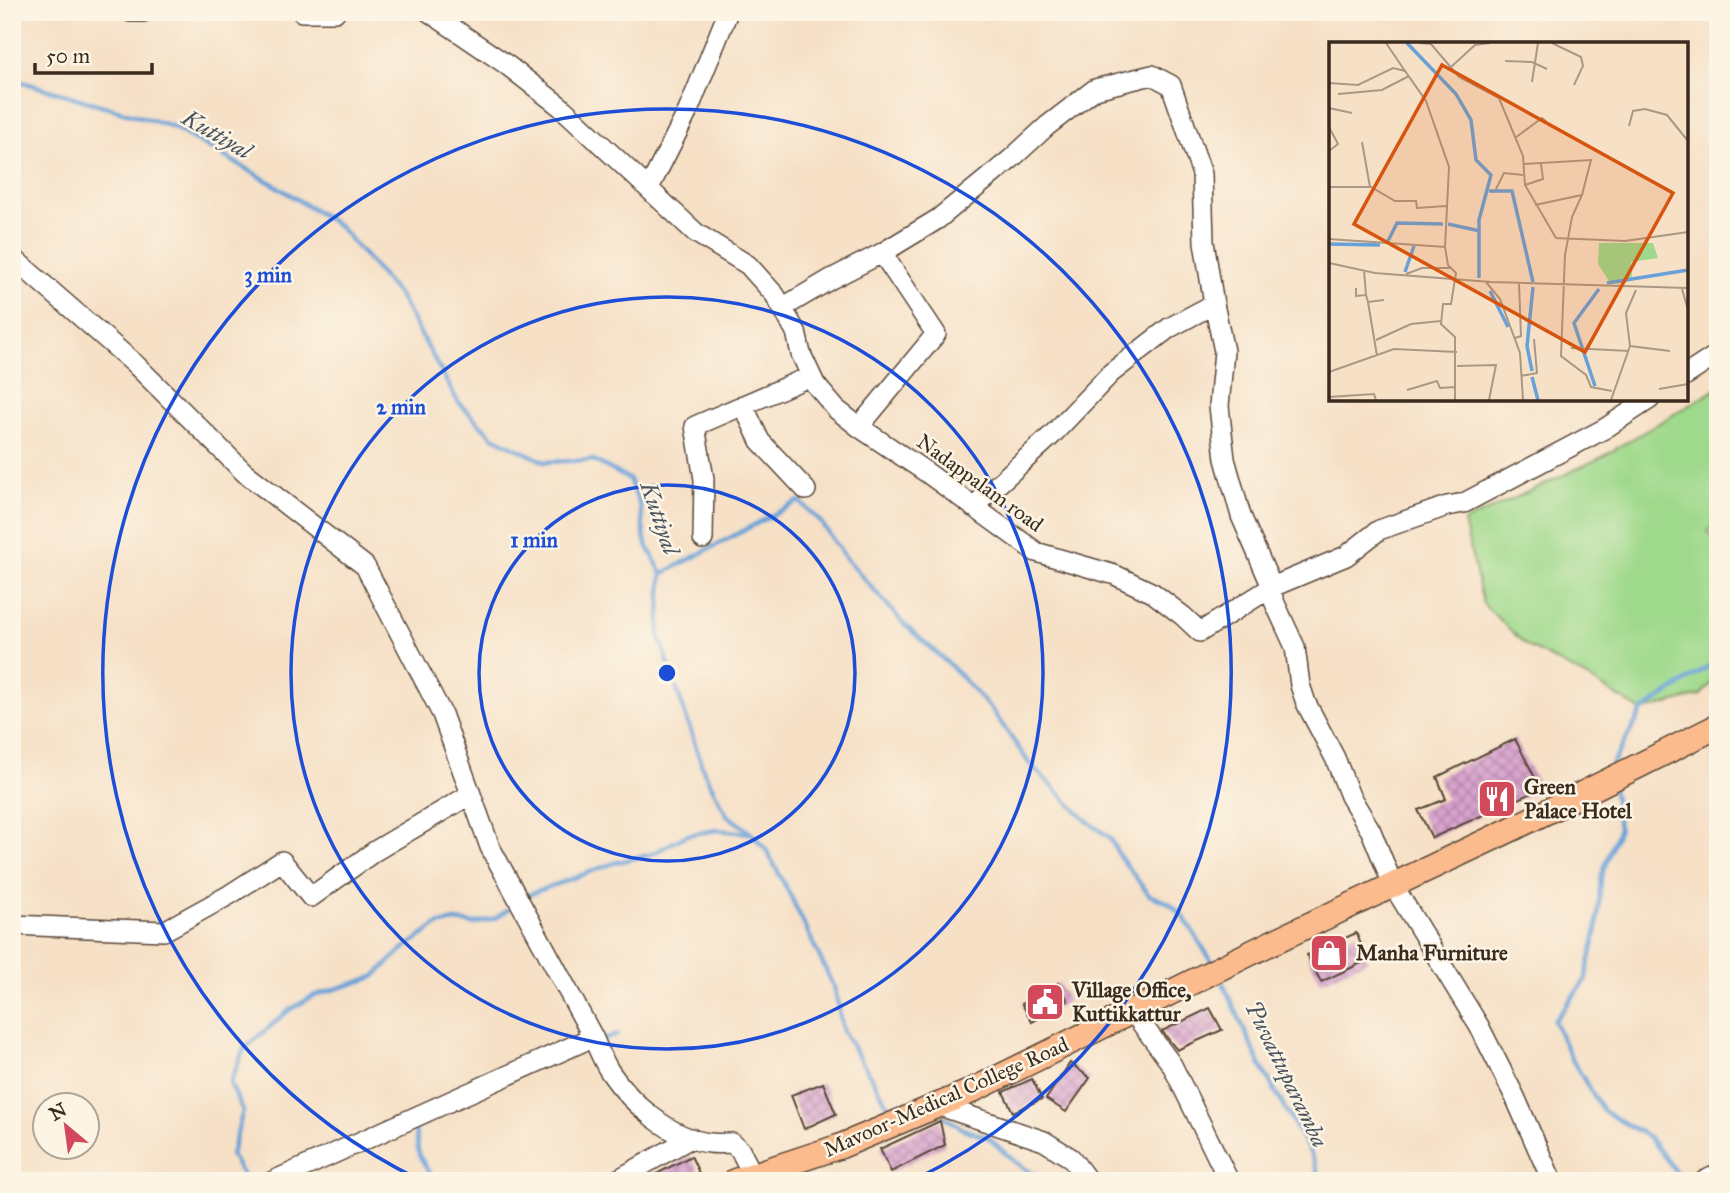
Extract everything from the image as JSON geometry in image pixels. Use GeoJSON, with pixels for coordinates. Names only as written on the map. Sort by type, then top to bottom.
{"type":"FeatureCollection","features":[{"type":"Feature","properties":{"kind":"main road","name":"Mavoor-Medical College Road"},"geometry":{"type":"LineString","coordinates":[[748,1179],[841,1146],[937,1105],[1514,828],[1718,726]]}},
{"type":"Feature","properties":{"kind":"street"},"geometry":{"type":"LineString","coordinates":[[131,12],[144,12]]}},
{"type":"Feature","properties":{"kind":"street"},"geometry":{"type":"LineString","coordinates":[[302,12],[335,12]]}},
{"type":"Feature","properties":{"kind":"street","name":"Nadappalam road"},"geometry":{"type":"LineString","coordinates":[[429,12],[507,65],[561,107],[696,233],[748,265],[775,295],[796,332],[801,354],[811,376],[836,409],[1036,552],[1115,575],[1153,593],[1183,615],[1200,632],[1272,587],[1346,556],[1378,530],[1447,506],[1464,503],[1604,429],[1647,401]]}},
{"type":"Feature","properties":{"kind":"street"},"geometry":{"type":"LineString","coordinates":[[649,188],[688,111],[728,12]]}},
{"type":"Feature","properties":{"kind":"street"},"geometry":{"type":"LineString","coordinates":[[782,308],[938,219],[1047,126],[1095,89],[1152,75],[1171,85],[1202,174],[1204,242],[1224,351],[1219,406],[1225,459],[1241,516],[1295,647],[1300,685],[1306,703],[1331,749],[1350,796],[1371,831],[1393,886],[1479,1026],[1515,1097],[1552,1181]]}},
{"type":"Feature","properties":{"kind":"street"},"geometry":{"type":"LineString","coordinates":[[859,427],[936,334],[882,253]]}},
{"type":"Feature","properties":{"kind":"street"},"geometry":{"type":"LineString","coordinates":[[12,257],[135,363],[244,472],[365,566],[442,714],[490,847],[602,1058],[620,1085],[669,1129],[709,1143],[732,1143],[740,1150],[748,1179]]}},
{"type":"Feature","properties":{"kind":"street"},"geometry":{"type":"LineString","coordinates":[[973,507],[1052,435],[1111,373],[1169,328],[1214,304]]}},
{"type":"Feature","properties":{"kind":"street"},"geometry":{"type":"LineString","coordinates":[[1688,374],[1718,354]]}},
{"type":"Feature","properties":{"kind":"street"},"geometry":{"type":"LineString","coordinates":[[703,539],[704,479],[695,426],[811,376]]}},
{"type":"Feature","properties":{"kind":"street"},"geometry":{"type":"LineString","coordinates":[[743,405],[760,441],[806,490]]}},
{"type":"Feature","properties":{"kind":"street"},"geometry":{"type":"LineString","coordinates":[[12,925],[164,931],[282,862],[312,897],[375,851],[471,794]]}},
{"type":"Feature","properties":{"kind":"street"},"geometry":{"type":"LineString","coordinates":[[1133,1012],[1172,1065],[1229,1181]]}},
{"type":"Feature","properties":{"kind":"street"},"geometry":{"type":"LineString","coordinates":[[273,1181],[593,1037]]}},
{"type":"Feature","properties":{"kind":"street"},"geometry":{"type":"LineString","coordinates":[[937,1105],[1044,1141],[1071,1158],[1088,1181]]}},
{"type":"Feature","properties":{"kind":"street"},"geometry":{"type":"LineString","coordinates":[[615,1181],[691,1138]]}},
{"type":"Feature","properties":{"kind":"street"},"geometry":{"type":"LineString","coordinates":[[1704,1181],[1718,1174]]}},
{"type":"Feature","properties":{"kind":"green space"},"geometry":{"type":"Polygon","coordinates":[[[1718,388],[1718,523],[1708,531],[1718,545],[1718,675],[1701,695],[1642,711],[1583,675],[1526,645],[1483,604],[1464,522],[1600,458],[1718,388]]]}},
{"type":"Feature","properties":{"kind":"building"},"geometry":{"type":"Polygon","coordinates":[[[1515,739],[1541,789],[1432,838],[1418,810],[1446,799],[1437,777],[1515,739]]]}},
{"type":"Feature","properties":{"kind":"building"},"geometry":{"type":"Polygon","coordinates":[[[1356,933],[1368,960],[1321,982],[1307,955],[1356,933]]]}},
{"type":"Feature","properties":{"kind":"building","name":"Village Office, Kuttikkattur"},"geometry":{"type":"Polygon","coordinates":[[[1058,983],[1068,1001],[1032,1022],[1022,1004],[1058,983]]]}},
{"type":"Feature","properties":{"kind":"building"},"geometry":{"type":"Polygon","coordinates":[[[1210,1008],[1222,1030],[1177,1050],[1162,1031],[1210,1008]]]}},
{"type":"Feature","properties":{"kind":"building"},"geometry":{"type":"Polygon","coordinates":[[[1070,1063],[1090,1078],[1066,1112],[1046,1099],[1070,1063]]]}},
{"type":"Feature","properties":{"kind":"building"},"geometry":{"type":"Polygon","coordinates":[[[1032,1079],[1042,1099],[1013,1112],[1003,1092],[1032,1079]]]}},
{"type":"Feature","properties":{"kind":"building"},"geometry":{"type":"Polygon","coordinates":[[[823,1083],[836,1114],[804,1129],[791,1095],[823,1083]]]}},
{"type":"Feature","properties":{"kind":"building"},"geometry":{"type":"Polygon","coordinates":[[[940,1121],[945,1145],[891,1172],[880,1149],[940,1121]]]}},
{"type":"Feature","properties":{"kind":"building"},"geometry":{"type":"Polygon","coordinates":[[[691,1156],[699,1173],[683,1181],[643,1181],[691,1156]]]}},
{"type":"Feature","properties":{"kind":"waterway","name":"Kuttiyal"},"geometry":{"type":"LineString","coordinates":[[12,79],[171,126],[273,184],[339,226],[400,297],[458,402],[493,437],[545,462],[593,460],[629,479],[640,505],[645,541],[662,574],[659,635],[704,772],[727,815],[751,833],[767,851],[835,989],[843,1031],[891,1110]]}},
{"type":"Feature","properties":{"kind":"waterway"},"geometry":{"type":"LineString","coordinates":[[662,574],[799,501],[820,521],[845,557],[904,624],[952,667],[992,710],[1029,763],[1086,820],[1110,838],[1120,857],[1149,895],[1169,903],[1183,916],[1212,962]]}},
{"type":"Feature","properties":{"kind":"waterway","name":"Puvattuparamba"},"geometry":{"type":"LineString","coordinates":[[1608,771],[1642,711],[1718,660]]}},
{"type":"Feature","properties":{"kind":"waterway"},"geometry":{"type":"LineString","coordinates":[[1613,787],[1619,828],[1601,877],[1597,929],[1585,981],[1554,1021],[1571,1058],[1603,1111],[1649,1137],[1683,1181]]}},
{"type":"Feature","properties":{"kind":"waterway"},"geometry":{"type":"LineString","coordinates":[[530,894],[614,863],[652,854],[687,835],[717,830],[748,833]]}},
{"type":"Feature","properties":{"kind":"waterway"},"geometry":{"type":"LineString","coordinates":[[246,1181],[231,1155],[243,1111],[230,1083],[244,1049],[288,1011],[313,996],[374,977],[402,950],[437,925],[456,921],[474,924],[496,918],[509,909]]}},
{"type":"Feature","properties":{"kind":"waterway","name":"Puvattuparamba"},"geometry":{"type":"LineString","coordinates":[[1223,983],[1261,1066],[1310,1152],[1321,1181]]}},
{"type":"Feature","properties":{"kind":"waterway"},"geometry":{"type":"LineString","coordinates":[[603,1039],[617,1035]]}},
{"type":"Feature","properties":{"kind":"waterway"},"geometry":{"type":"LineString","coordinates":[[945,1117],[963,1129],[989,1138],[1015,1162],[1044,1181]]}},
{"type":"Feature","properties":{"kind":"waterway"},"geometry":{"type":"LineString","coordinates":[[426,1122],[415,1129],[419,1155],[434,1181]]}},
{"type":"Feature","properties":{"kind":"place","name":"Green Palace Hotel"},"geometry":{"type":"Point","coordinates":[1497,799]}},
{"type":"Feature","properties":{"kind":"place","name":"Manha Furniture"},"geometry":{"type":"Point","coordinates":[1329,953]}},
{"type":"Feature","properties":{"kind":"place","name":"Village Office, Kuttikkattur"},"geometry":{"type":"Point","coordinates":[1045,1002]}}]}
